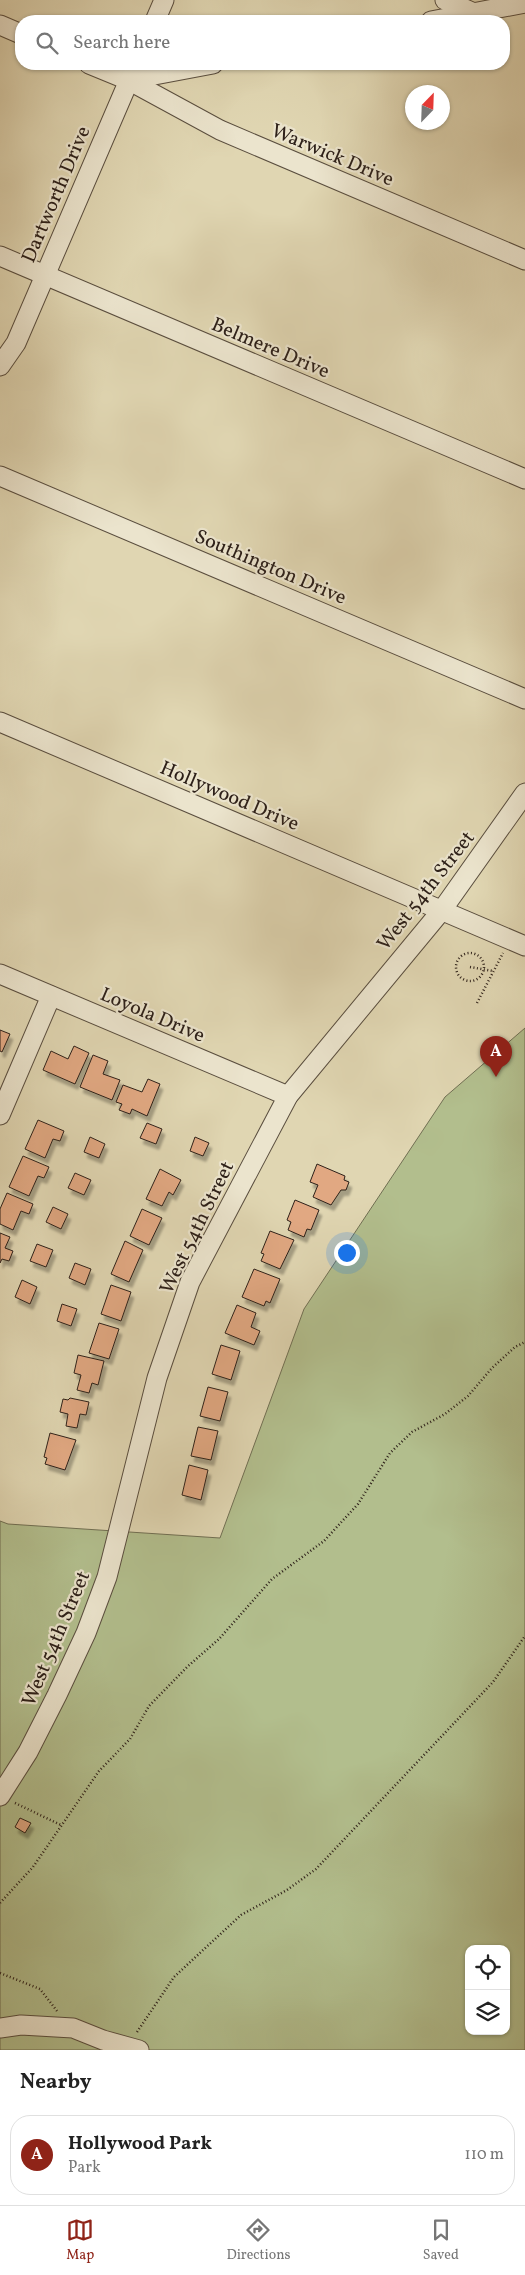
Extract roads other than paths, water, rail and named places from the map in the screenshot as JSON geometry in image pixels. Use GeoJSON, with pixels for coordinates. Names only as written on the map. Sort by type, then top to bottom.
{"type":"FeatureCollection","features":[{"type":"Feature","properties":{"kind":"street"},"geometry":{"type":"LineString","coordinates":[[158,15],[164,0]]}},
{"type":"Feature","properties":{"kind":"street"},"geometry":{"type":"LineString","coordinates":[[445,0],[474,13]]}},
{"type":"Feature","properties":{"kind":"street"},"geometry":{"type":"LineString","coordinates":[[463,15],[525,3]]}},
{"type":"Feature","properties":{"kind":"street"},"geometry":{"type":"LineString","coordinates":[[0,25],[15,31]]}},
{"type":"Feature","properties":{"kind":"street"},"geometry":{"type":"LineString","coordinates":[[132,72],[152,70]]}},
{"type":"Feature","properties":{"kind":"street","name":"Warwick Drive"},"geometry":{"type":"LineString","coordinates":[[132,72],[220,130],[525,260]]}},
{"type":"Feature","properties":{"kind":"street","name":"Dartworth Drive"},"geometry":{"type":"LineString","coordinates":[[0,366],[16,343],[132,72]]}},
{"type":"Feature","properties":{"kind":"street","name":"Belmere Drive"},"geometry":{"type":"LineString","coordinates":[[0,256],[525,479]]}},
{"type":"Feature","properties":{"kind":"street","name":"Southington Drive"},"geometry":{"type":"LineString","coordinates":[[0,476],[525,699]]}},
{"type":"Feature","properties":{"kind":"street","name":"Hollywood Drive"},"geometry":{"type":"LineString","coordinates":[[0,722],[525,946]]}},
{"type":"Feature","properties":{"kind":"street","name":"West 54th Street"},"geometry":{"type":"LineString","coordinates":[[4,1798],[57,1695],[86,1633],[107,1577],[158,1378],[190,1282],[288,1096],[442,910],[525,793]]}},
{"type":"Feature","properties":{"kind":"street","name":"Loyola Drive"},"geometry":{"type":"LineString","coordinates":[[0,974],[288,1096]]}},
{"type":"Feature","properties":{"kind":"street"},"geometry":{"type":"LineString","coordinates":[[0,1115],[51,996]]}},
{"type":"Feature","properties":{"kind":"street"},"geometry":{"type":"LineString","coordinates":[[0,2028],[21,2025],[73,2028],[103,2040],[134,2049]]}},
{"type":"Feature","properties":{"kind":"place","name":"Hollywood Park"},"geometry":{"type":"Point","coordinates":[496,1077]}}]}
